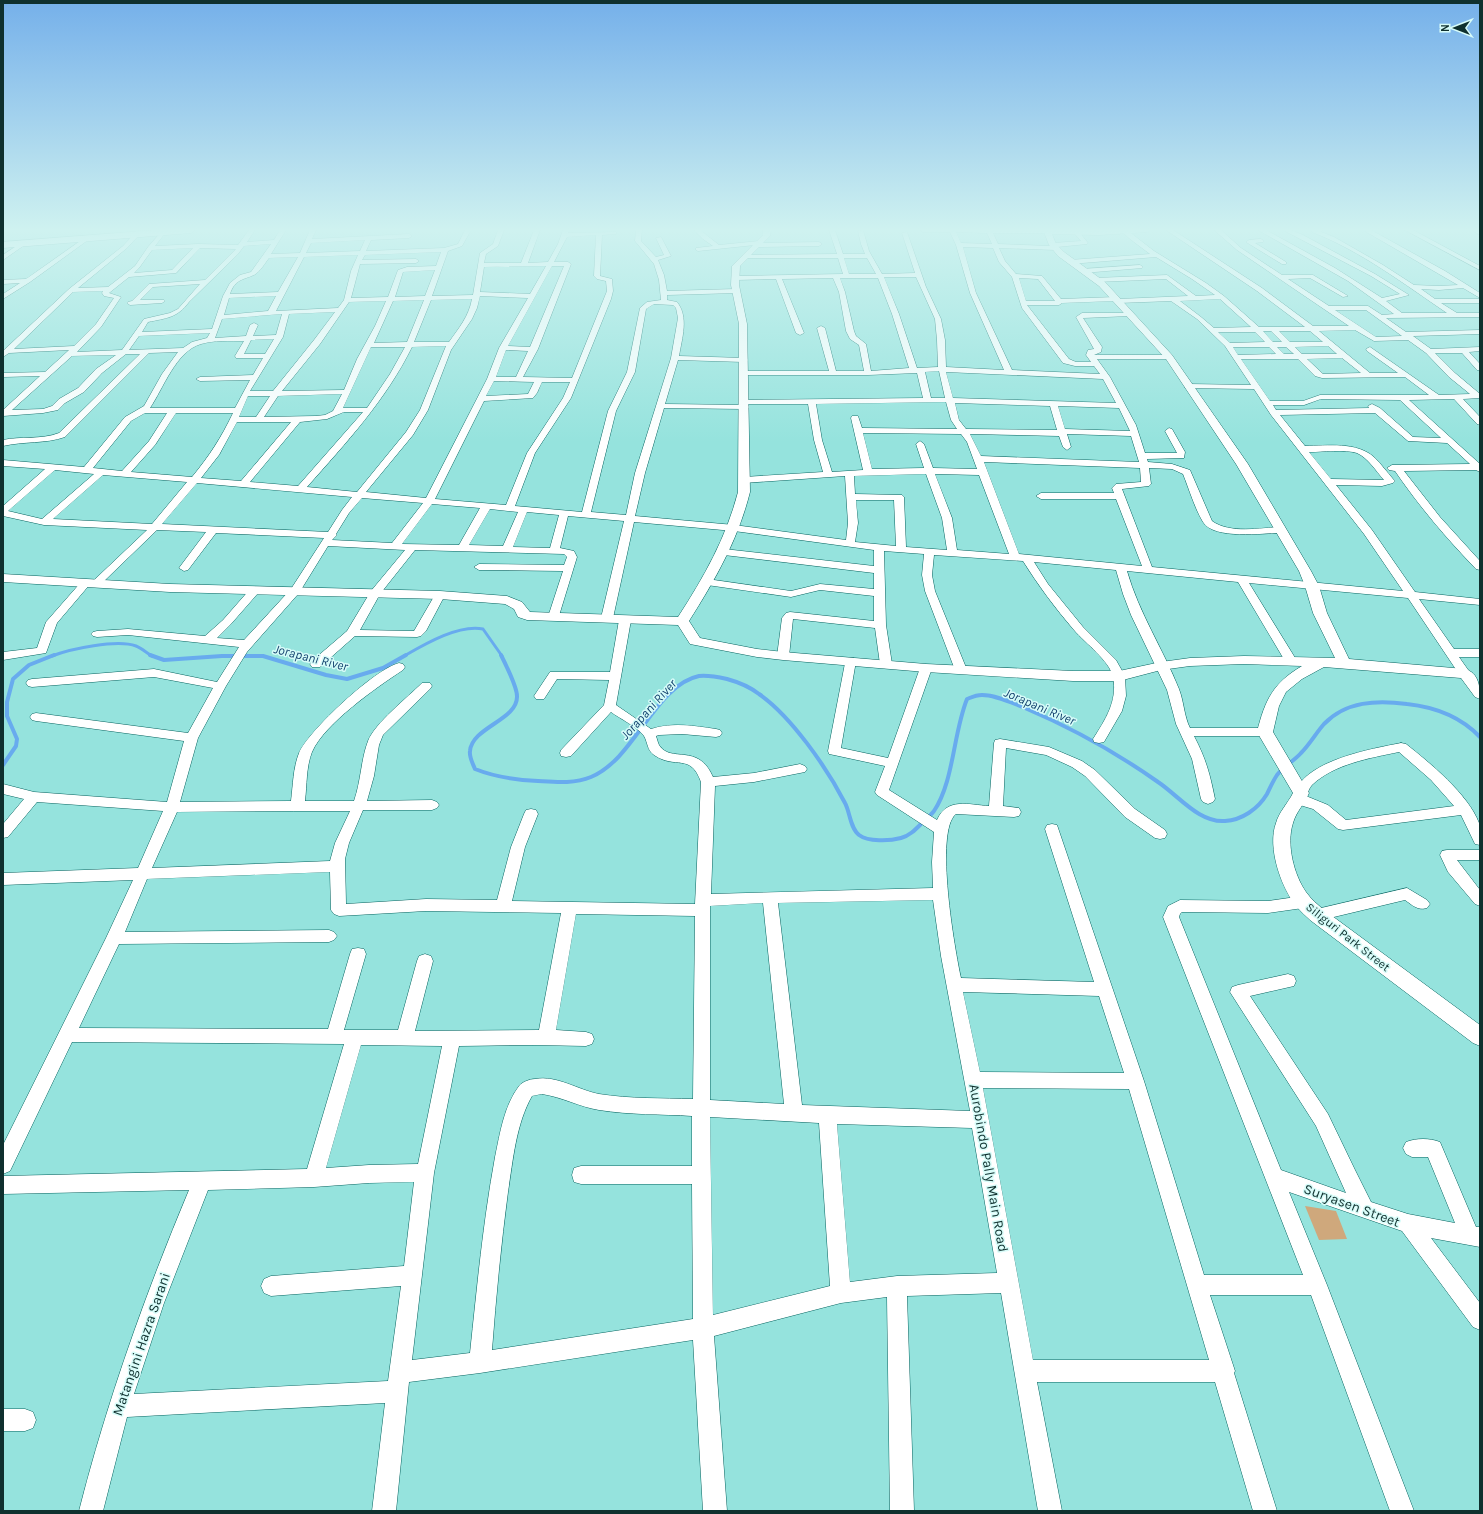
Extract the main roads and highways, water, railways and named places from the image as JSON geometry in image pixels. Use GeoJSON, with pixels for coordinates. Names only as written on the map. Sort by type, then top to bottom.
{"type":"FeatureCollection","features":[{"type":"Feature","properties":{"kind":"waterway","name":"Jorapani River"},"geometry":{"type":"LineString","coordinates":[[404,656],[442,636],[463,629],[474,628],[483,629],[502,656]]}},
{"type":"Feature","properties":{"kind":"waterway","name":"Jorapani River"},"geometry":{"type":"LineString","coordinates":[[52,656],[70,650],[106,644],[128,644],[136,646],[151,655]]}},
{"type":"Feature","properties":{"kind":"waterway","name":"Jorapani River"},"geometry":{"type":"LineString","coordinates":[[3,765],[16,746],[17,739],[7,716],[7,702],[13,679],[29,665],[54,655]]}},
{"type":"Feature","properties":{"kind":"waterway","name":"Jorapani River"},"geometry":{"type":"LineString","coordinates":[[151,655],[164,660],[222,656],[263,656],[326,675],[347,679],[383,668],[406,655]]}},
{"type":"Feature","properties":{"kind":"waterway","name":"Jorapani River"},"geometry":{"type":"LineString","coordinates":[[501,655],[515,687],[517,696],[515,704],[510,711],[503,718],[486,729],[473,743],[470,753],[475,769],[498,776],[530,781],[564,782],[578,781],[591,777],[606,768],[620,755],[657,707],[670,693],[684,682],[699,676],[717,677],[727,679],[752,689],[783,715],[796,729],[828,774],[845,803],[856,832],[863,837],[873,840],[891,840],[907,836],[934,811],[946,786],[962,713],[967,699],[978,695],[993,696],[1009,702],[1043,716],[1077,733],[1142,771],[1198,813],[1207,818],[1225,821],[1243,816],[1254,809],[1267,794],[1277,775],[1304,750],[1324,724],[1333,716],[1352,707],[1362,704],[1384,702],[1427,707],[1437,710],[1464,723],[1480,737]]}}]}
